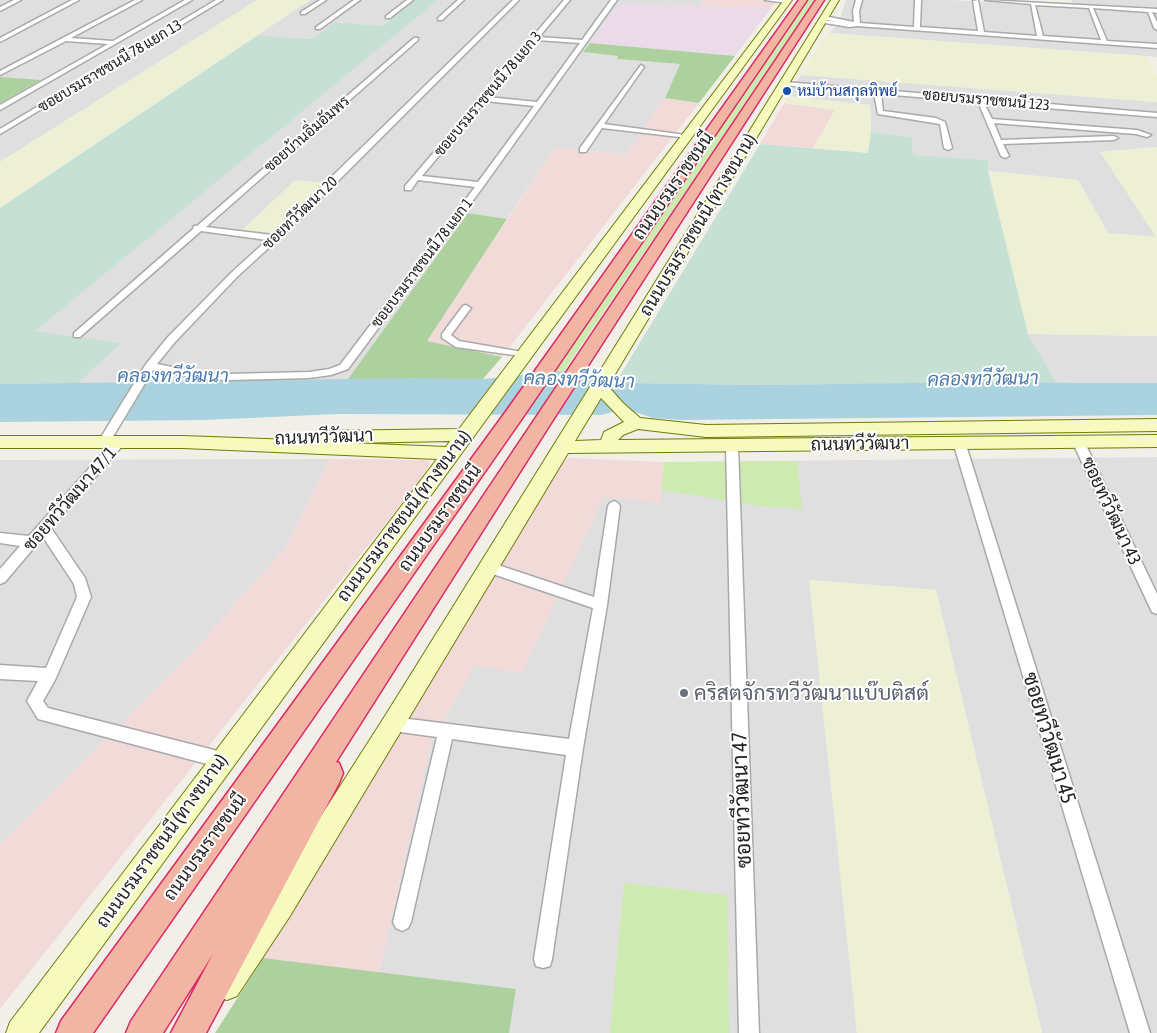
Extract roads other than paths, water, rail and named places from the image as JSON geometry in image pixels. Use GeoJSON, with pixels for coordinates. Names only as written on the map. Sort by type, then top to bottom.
{"type":"FeatureCollection","features":[{"type":"Feature","properties":{"kind":"highway","name":"ถนนบรมราชชนนี"},"geometry":{"type":"LineString","coordinates":[[73,1033],[514,415],[803,0]]}},
{"type":"Feature","properties":{"kind":"highway","name":"ถนนบรมราชชนนี"},"geometry":{"type":"LineString","coordinates":[[143,1033],[544,418],[820,0]]}},
{"type":"Feature","properties":{"kind":"highway"},"geometry":{"type":"LineString","coordinates":[[746,82],[773,20]]}},
{"type":"Feature","properties":{"kind":"highway"},"geometry":{"type":"LineString","coordinates":[[190,1033],[399,643]]}},
{"type":"Feature","properties":{"kind":"highway"},"geometry":{"type":"LineString","coordinates":[[62,1033],[122,963]]}},
{"type":"Feature","properties":{"kind":"main road","name":"ถนนบรมราชชนนี (ทางขนาน)"},"geometry":{"type":"LineString","coordinates":[[21,1033],[787,0]]}},
{"type":"Feature","properties":{"kind":"main road","name":"ถนนบรมราชชนนี (ทางขนาน)"},"geometry":{"type":"LineString","coordinates":[[190,1033],[251,953],[836,0]]}},
{"type":"Feature","properties":{"kind":"main road"},"geometry":{"type":"LineString","coordinates":[[600,387],[617,407],[636,423],[610,436],[608,440],[609,447]]}},
{"type":"Feature","properties":{"kind":"main road","name":"ถนนทวีวัฒนา"},"geometry":{"type":"LineString","coordinates":[[636,423],[706,431],[1157,424]]}},
{"type":"Feature","properties":{"kind":"main road","name":"ถนนทวีวัฒนา"},"geometry":{"type":"LineString","coordinates":[[0,442],[183,442],[362,436],[465,435]]}},
{"type":"Feature","properties":{"kind":"main road","name":"ถนนทวีวัฒนา"},"geometry":{"type":"LineString","coordinates":[[562,447],[1157,441]]}},
{"type":"Feature","properties":{"kind":"main road","name":"ถนนทวีวัฒนา"},"geometry":{"type":"LineString","coordinates":[[183,442],[451,453]]}},
{"type":"Feature","properties":{"kind":"street"},"geometry":{"type":"LineString","coordinates":[[0,8],[18,0]]}},
{"type":"Feature","properties":{"kind":"street"},"geometry":{"type":"LineString","coordinates":[[0,40],[76,0]]}},
{"type":"Feature","properties":{"kind":"street"},"geometry":{"type":"LineString","coordinates":[[0,73],[139,0]]}},
{"type":"Feature","properties":{"kind":"street"},"geometry":{"type":"LineString","coordinates":[[0,108],[189,0]]}},
{"type":"Feature","properties":{"kind":"street","name":"ซอยบรมราชชนนี 78 แยก 13"},"geometry":{"type":"LineString","coordinates":[[0,132],[220,0]]}},
{"type":"Feature","properties":{"kind":"street"},"geometry":{"type":"LineString","coordinates":[[303,13],[323,0]]}},
{"type":"Feature","properties":{"kind":"street"},"geometry":{"type":"LineString","coordinates":[[318,28],[357,0]]}},
{"type":"Feature","properties":{"kind":"street"},"geometry":{"type":"LineString","coordinates":[[388,17],[410,0]]}},
{"type":"Feature","properties":{"kind":"street"},"geometry":{"type":"LineString","coordinates":[[440,19],[461,0]]}},
{"type":"Feature","properties":{"kind":"street","name":"ซอยทวีวัฒนา 20"},"geometry":{"type":"LineString","coordinates":[[112,442],[117,419],[147,370],[170,340],[234,275],[516,0]]}},
{"type":"Feature","properties":{"kind":"street","name":"ซอยบรมราชชนนี 78 แยก 3"},"geometry":{"type":"LineString","coordinates":[[408,188],[567,0]]}},
{"type":"Feature","properties":{"kind":"street","name":"ซอยบรมราชชนนี 78 แยก 1"},"geometry":{"type":"LineString","coordinates":[[147,370],[229,377],[309,375],[331,372],[344,367],[480,185],[614,0]]}},
{"type":"Feature","properties":{"kind":"street"},"geometry":{"type":"LineString","coordinates":[[768,0],[787,0]]}},
{"type":"Feature","properties":{"kind":"street"},"geometry":{"type":"LineString","coordinates":[[857,24],[856,11],[859,0]]}},
{"type":"Feature","properties":{"kind":"street"},"geometry":{"type":"LineString","coordinates":[[917,28],[918,0]]}},
{"type":"Feature","properties":{"kind":"street"},"geometry":{"type":"LineString","coordinates":[[988,0],[1157,11]]}},
{"type":"Feature","properties":{"kind":"street"},"geometry":{"type":"LineString","coordinates":[[1092,0],[1098,8]]}},
{"type":"Feature","properties":{"kind":"street"},"geometry":{"type":"LineString","coordinates":[[976,1],[981,33]]}},
{"type":"Feature","properties":{"kind":"street"},"geometry":{"type":"LineString","coordinates":[[1034,5],[1040,37]]}},
{"type":"Feature","properties":{"kind":"street"},"geometry":{"type":"LineString","coordinates":[[1091,9],[1105,42]]}},
{"type":"Feature","properties":{"kind":"street"},"geometry":{"type":"LineString","coordinates":[[1150,14],[1157,28]]}},
{"type":"Feature","properties":{"kind":"street"},"geometry":{"type":"LineString","coordinates":[[823,20],[1157,46]]}},
{"type":"Feature","properties":{"kind":"street"},"geometry":{"type":"LineString","coordinates":[[535,38],[583,42]]}},
{"type":"Feature","properties":{"kind":"street"},"geometry":{"type":"LineString","coordinates":[[64,39],[114,43]]}},
{"type":"Feature","properties":{"kind":"street","name":"ซอยบ้านอิ่มอัมพร"},"geometry":{"type":"LineString","coordinates":[[77,335],[197,228],[416,40]]}},
{"type":"Feature","properties":{"kind":"street"},"geometry":{"type":"LineString","coordinates":[[583,150],[641,67]]}},
{"type":"Feature","properties":{"kind":"street","name":"ซอยบรมราชชนนี 123"},"geometry":{"type":"LineString","coordinates":[[785,84],[1157,114]]}},
{"type":"Feature","properties":{"kind":"street"},"geometry":{"type":"LineString","coordinates":[[876,91],[880,113],[936,120],[943,123],[948,148]]}},
{"type":"Feature","properties":{"kind":"street"},"geometry":{"type":"LineString","coordinates":[[484,99],[539,104]]}},
{"type":"Feature","properties":{"kind":"street"},"geometry":{"type":"LineString","coordinates":[[980,100],[1005,156]]}},
{"type":"Feature","properties":{"kind":"street"},"geometry":{"type":"LineString","coordinates":[[990,121],[1137,132],[1151,135],[999,142]]}},
{"type":"Feature","properties":{"kind":"street"},"geometry":{"type":"LineString","coordinates":[[600,126],[686,137]]}},
{"type":"Feature","properties":{"kind":"street"},"geometry":{"type":"LineString","coordinates":[[424,170],[451,174]]}},
{"type":"Feature","properties":{"kind":"street"},"geometry":{"type":"LineString","coordinates":[[417,178],[480,185]]}},
{"type":"Feature","properties":{"kind":"street"},"geometry":{"type":"LineString","coordinates":[[197,228],[274,238]]}},
{"type":"Feature","properties":{"kind":"street"},"geometry":{"type":"LineString","coordinates":[[466,308],[446,336],[456,344],[520,361]]}},
{"type":"Feature","properties":{"kind":"street","name":"ซอยทวีวัฒนา 43"},"geometry":{"type":"LineString","coordinates":[[1078,441],[1157,608]]}},
{"type":"Feature","properties":{"kind":"street","name":"ซอยทวีวัฒนา 47/1"},"geometry":{"type":"LineString","coordinates":[[0,578],[44,528],[112,442]]}},
{"type":"Feature","properties":{"kind":"street","name":"ซอยทวีวัฒนา 45"},"geometry":{"type":"LineString","coordinates":[[959,442],[1140,1033]]}},
{"type":"Feature","properties":{"kind":"street","name":"ซอยทวีวัฒนา 47"},"geometry":{"type":"LineString","coordinates":[[732,446],[749,1033]]}},
{"type":"Feature","properties":{"kind":"street"},"geometry":{"type":"LineString","coordinates":[[543,959],[614,506]]}},
{"type":"Feature","properties":{"kind":"street"},"geometry":{"type":"LineString","coordinates":[[44,528],[80,582],[84,597],[50,675],[35,701],[42,714],[222,760]]}},
{"type":"Feature","properties":{"kind":"street"},"geometry":{"type":"LineString","coordinates":[[0,538],[32,542]]}},
{"type":"Feature","properties":{"kind":"street"},"geometry":{"type":"LineString","coordinates":[[489,567],[600,605]]}},
{"type":"Feature","properties":{"kind":"street"},"geometry":{"type":"LineString","coordinates":[[0,672],[50,675]]}},
{"type":"Feature","properties":{"kind":"street"},"geometry":{"type":"LineString","coordinates":[[393,724],[575,748]]}},
{"type":"Feature","properties":{"kind":"street"},"geometry":{"type":"LineString","coordinates":[[402,922],[446,731]]}},
{"type":"Feature","properties":{"kind":"water","name":"คลองทวีวัฒนา"},"geometry":{"type":"Polygon","coordinates":[[[564,371],[619,377],[628,383],[763,385],[987,382],[1157,383],[1157,415],[681,420],[653,418],[632,411],[628,407],[602,415],[337,414],[205,420],[0,422],[0,384],[414,378],[483,379],[564,371]]]}},
{"type":"Feature","properties":{"kind":"place","name":"หม่บ้านสกุลทิพย์"},"geometry":{"type":"Point","coordinates":[787,91]}},
{"type":"Feature","properties":{"kind":"place","name":"คริสตจักรทวีวัฒนาแบ๊บติสต์"},"geometry":{"type":"Point","coordinates":[684,693]}}]}
